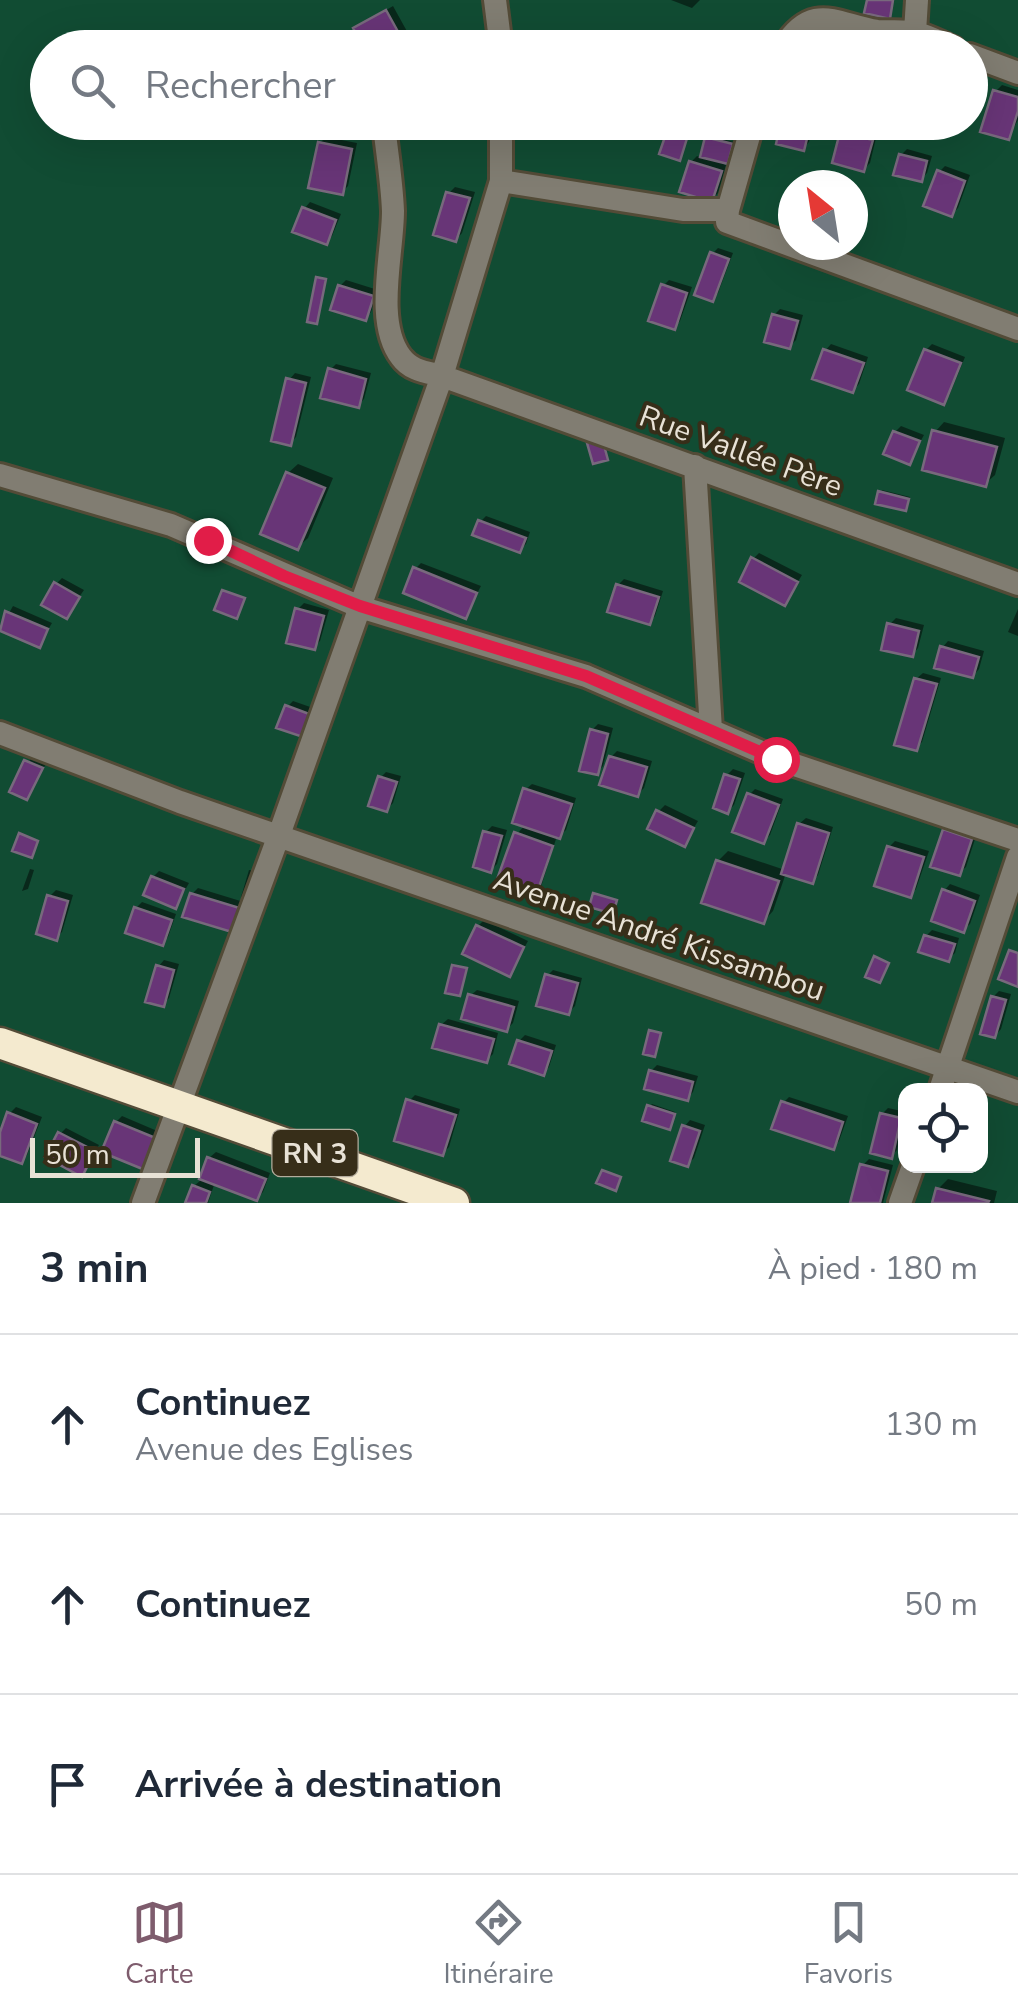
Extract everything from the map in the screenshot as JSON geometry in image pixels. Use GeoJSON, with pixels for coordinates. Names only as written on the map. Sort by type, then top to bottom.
{"type":"FeatureCollection","features":[{"type":"Feature","properties":{"kind":"highway","name":"RN 3"},"geometry":{"type":"LineString","coordinates":[[0,1042],[454,1203]]}},
{"type":"Feature","properties":{"kind":"street"},"geometry":{"type":"LineString","coordinates":[[495,0],[499,30]]}},
{"type":"Feature","properties":{"kind":"street"},"geometry":{"type":"LineString","coordinates":[[915,30],[917,0]]}},
{"type":"Feature","properties":{"kind":"street"},"geometry":{"type":"LineString","coordinates":[[794,30],[799,21],[814,12],[829,9],[873,30]]}},
{"type":"Feature","properties":{"kind":"street"},"geometry":{"type":"LineString","coordinates":[[988,61],[1018,73]]}},
{"type":"Feature","properties":{"kind":"street","name":"Rue Vallée Père"},"geometry":{"type":"LineString","coordinates":[[386,140],[393,213],[387,310],[394,347],[403,361],[416,370],[442,376],[1018,584]]}},
{"type":"Feature","properties":{"kind":"street"},"geometry":{"type":"LineString","coordinates":[[143,1203],[442,376],[502,181],[501,140]]}},
{"type":"Feature","properties":{"kind":"street"},"geometry":{"type":"LineString","coordinates":[[748,140],[727,222],[1018,329]]}},
{"type":"Feature","properties":{"kind":"street"},"geometry":{"type":"LineString","coordinates":[[502,181],[683,210],[728,210]]}},
{"type":"Feature","properties":{"kind":"street"},"geometry":{"type":"LineString","coordinates":[[695,466],[711,730]]}},
{"type":"Feature","properties":{"kind":"street"},"geometry":{"type":"LineString","coordinates":[[0,474],[172,525],[360,606],[586,676],[776,759],[1018,840]]}},
{"type":"Feature","properties":{"kind":"street","name":"Avenue André Kissambou"},"geometry":{"type":"LineString","coordinates":[[0,733],[180,802],[1018,1092]]}},
{"type":"Feature","properties":{"kind":"street"},"geometry":{"type":"LineString","coordinates":[[942,1083],[1018,856]]}},
{"type":"Feature","properties":{"kind":"street"},"geometry":{"type":"LineString","coordinates":[[900,1203],[911,1173]]}},
{"type":"Feature","properties":{"kind":"green space"},"geometry":{"type":"Polygon","coordinates":[[[0,0],[1018,0],[1018,1203],[0,1203],[0,0]]]}},
{"type":"Feature","properties":{"kind":"building"},"geometry":{"type":"Polygon","coordinates":[[[867,0],[893,0],[890,19],[864,13],[867,0]]]}},
{"type":"Feature","properties":{"kind":"building"},"geometry":{"type":"Polygon","coordinates":[[[386,10],[397,30],[354,30],[386,10]]]}},
{"type":"Feature","properties":{"kind":"building"},"geometry":{"type":"Polygon","coordinates":[[[993,90],[1018,97],[1009,140],[988,134],[988,106],[993,90]]]}},
{"type":"Feature","properties":{"kind":"building"},"geometry":{"type":"Polygon","coordinates":[[[664,140],[686,140],[680,161],[659,154],[664,140]]]}},
{"type":"Feature","properties":{"kind":"building"},"geometry":{"type":"Polygon","coordinates":[[[704,140],[733,144],[728,164],[700,157],[704,140]]]}},
{"type":"Feature","properties":{"kind":"building"},"geometry":{"type":"Polygon","coordinates":[[[777,140],[807,140],[804,151],[776,144],[777,140]]]}},
{"type":"Feature","properties":{"kind":"building"},"geometry":{"type":"Polygon","coordinates":[[[838,140],[873,140],[865,170],[832,163],[838,140]]]}},
{"type":"Feature","properties":{"kind":"building"},"geometry":{"type":"Polygon","coordinates":[[[318,142],[352,149],[343,195],[308,188],[318,142]]]}},
{"type":"Feature","properties":{"kind":"building"},"geometry":{"type":"Polygon","coordinates":[[[899,154],[927,161],[922,182],[893,175],[899,154]]]}},
{"type":"Feature","properties":{"kind":"building"},"geometry":{"type":"Polygon","coordinates":[[[689,161],[722,171],[712,202],[679,192],[689,161]]]}},
{"type":"Feature","properties":{"kind":"building"},"geometry":{"type":"Polygon","coordinates":[[[937,170],[965,181],[952,217],[923,206],[937,170]]]}},
{"type":"Feature","properties":{"kind":"building"},"geometry":{"type":"Polygon","coordinates":[[[446,192],[470,198],[456,242],[433,235],[446,192]]]}},
{"type":"Feature","properties":{"kind":"building"},"geometry":{"type":"Polygon","coordinates":[[[302,207],[336,220],[327,245],[292,232],[302,207]]]}},
{"type":"Feature","properties":{"kind":"building"},"geometry":{"type":"Polygon","coordinates":[[[710,252],[729,259],[713,302],[694,295],[710,252]]]}},
{"type":"Feature","properties":{"kind":"building"},"geometry":{"type":"Polygon","coordinates":[[[316,277],[326,279],[317,324],[307,322],[316,277]]]}},
{"type":"Feature","properties":{"kind":"building"},"geometry":{"type":"Polygon","coordinates":[[[661,284],[687,293],[675,330],[648,321],[661,284]]]}},
{"type":"Feature","properties":{"kind":"building"},"geometry":{"type":"Polygon","coordinates":[[[338,285],[374,296],[366,321],[330,310],[338,285]]]}},
{"type":"Feature","properties":{"kind":"building"},"geometry":{"type":"Polygon","coordinates":[[[772,314],[798,321],[790,349],[764,342],[772,314]]]}},
{"type":"Feature","properties":{"kind":"building"},"geometry":{"type":"Polygon","coordinates":[[[823,349],[864,363],[853,393],[812,379],[823,349]]]}},
{"type":"Feature","properties":{"kind":"building"},"geometry":{"type":"Polygon","coordinates":[[[924,349],[961,363],[944,405],[907,390],[924,349]]]}},
{"type":"Feature","properties":{"kind":"building"},"geometry":{"type":"Polygon","coordinates":[[[328,368],[366,379],[359,408],[320,398],[328,368]]]}},
{"type":"Feature","properties":{"kind":"building"},"geometry":{"type":"Polygon","coordinates":[[[286,378],[306,383],[291,446],[271,441],[286,378]]]}},
{"type":"Feature","properties":{"kind":"building"},"geometry":{"type":"Polygon","coordinates":[[[932,430],[997,447],[986,487],[922,470],[932,430]]]}},
{"type":"Feature","properties":{"kind":"building"},"geometry":{"type":"Polygon","coordinates":[[[893,431],[920,441],[910,465],[883,454],[893,431]]]}},
{"type":"Feature","properties":{"kind":"building"},"geometry":{"type":"Polygon","coordinates":[[[602,438],[608,460],[593,464],[587,443],[602,438]]]}},
{"type":"Feature","properties":{"kind":"building"},"geometry":{"type":"Polygon","coordinates":[[[286,472],[325,488],[298,550],[260,534],[286,472]]]}},
{"type":"Feature","properties":{"kind":"building"},"geometry":{"type":"Polygon","coordinates":[[[878,491],[909,499],[906,511],[875,504],[878,491]]]}},
{"type":"Feature","properties":{"kind":"building"},"geometry":{"type":"Polygon","coordinates":[[[478,520],[526,538],[520,553],[472,535],[478,520]]]}},
{"type":"Feature","properties":{"kind":"building"},"geometry":{"type":"Polygon","coordinates":[[[751,557],[798,582],[785,606],[739,582],[751,557]]]}},
{"type":"Feature","properties":{"kind":"building"},"geometry":{"type":"Polygon","coordinates":[[[413,567],[477,593],[466,619],[403,593],[413,567]]]}},
{"type":"Feature","properties":{"kind":"building"},"geometry":{"type":"Polygon","coordinates":[[[54,582],[80,597],[67,619],[41,605],[54,582]]]}},
{"type":"Feature","properties":{"kind":"building"},"geometry":{"type":"Polygon","coordinates":[[[616,584],[659,597],[650,625],[607,612],[616,584]]]}},
{"type":"Feature","properties":{"kind":"building"},"geometry":{"type":"Polygon","coordinates":[[[222,590],[245,598],[237,619],[214,610],[222,590]]]}},
{"type":"Feature","properties":{"kind":"building"},"geometry":{"type":"Polygon","coordinates":[[[295,608],[324,616],[315,650],[286,643],[295,608]]]}},
{"type":"Feature","properties":{"kind":"building"},"geometry":{"type":"Polygon","coordinates":[[[5,611],[48,629],[40,648],[0,631],[5,611]]]}},
{"type":"Feature","properties":{"kind":"building"},"geometry":{"type":"Polygon","coordinates":[[[887,623],[919,631],[913,657],[881,650],[887,623]]]}},
{"type":"Feature","properties":{"kind":"building"},"geometry":{"type":"Polygon","coordinates":[[[940,646],[979,657],[973,678],[934,668],[940,646]]]}},
{"type":"Feature","properties":{"kind":"building"},"geometry":{"type":"Polygon","coordinates":[[[914,678],[937,684],[917,751],[894,745],[914,678]]]}},
{"type":"Feature","properties":{"kind":"building"},"geometry":{"type":"Polygon","coordinates":[[[285,705],[312,715],[303,737],[276,728],[285,705]]]}},
{"type":"Feature","properties":{"kind":"building"},"geometry":{"type":"Polygon","coordinates":[[[590,729],[608,734],[598,775],[579,771],[590,729]]]}},
{"type":"Feature","properties":{"kind":"building"},"geometry":{"type":"Polygon","coordinates":[[[609,756],[647,767],[638,797],[599,785],[609,756]]]}},
{"type":"Feature","properties":{"kind":"building"},"geometry":{"type":"Polygon","coordinates":[[[24,760],[43,768],[27,800],[9,792],[24,760]]]}},
{"type":"Feature","properties":{"kind":"building"},"geometry":{"type":"Polygon","coordinates":[[[724,774],[740,779],[728,814],[713,808],[724,774]]]}},
{"type":"Feature","properties":{"kind":"building"},"geometry":{"type":"Polygon","coordinates":[[[378,776],[397,782],[387,812],[368,806],[378,776]]]}},
{"type":"Feature","properties":{"kind":"building"},"geometry":{"type":"Polygon","coordinates":[[[523,788],[572,804],[560,839],[512,823],[523,788]]]}},
{"type":"Feature","properties":{"kind":"building"},"geometry":{"type":"Polygon","coordinates":[[[747,793],[779,805],[764,844],[732,832],[747,793]]]}},
{"type":"Feature","properties":{"kind":"building"},"geometry":{"type":"Polygon","coordinates":[[[656,810],[694,828],[685,847],[647,829],[656,810]]]}},
{"type":"Feature","properties":{"kind":"building"},"geometry":{"type":"Polygon","coordinates":[[[797,823],[829,833],[813,884],[781,874],[797,823]]]}},
{"type":"Feature","properties":{"kind":"building"},"geometry":{"type":"Polygon","coordinates":[[[943,829],[972,839],[960,876],[930,867],[943,829]]]}},
{"type":"Feature","properties":{"kind":"building"},"geometry":{"type":"Polygon","coordinates":[[[483,831],[502,836],[491,873],[473,867],[483,831]]]}},
{"type":"Feature","properties":{"kind":"building"},"geometry":{"type":"Polygon","coordinates":[[[514,832],[553,846],[535,899],[495,885],[514,832]]]}},
{"type":"Feature","properties":{"kind":"building"},"geometry":{"type":"Polygon","coordinates":[[[19,833],[38,841],[32,858],[12,851],[19,833]]]}},
{"type":"Feature","properties":{"kind":"building"},"geometry":{"type":"Polygon","coordinates":[[[887,846],[924,857],[911,898],[874,886],[887,846]]]}},
{"type":"Feature","properties":{"kind":"building"},"geometry":{"type":"Polygon","coordinates":[[[716,860],[779,881],[764,924],[701,903],[716,860]]]}},
{"type":"Feature","properties":{"kind":"building"},"geometry":{"type":"Polygon","coordinates":[[[151,876],[184,889],[176,909],[143,895],[151,876]]]}},
{"type":"Feature","properties":{"kind":"building"},"geometry":{"type":"Polygon","coordinates":[[[942,889],[975,901],[964,933],[931,921],[942,889]]]}},
{"type":"Feature","properties":{"kind":"building"},"geometry":{"type":"Polygon","coordinates":[[[190,893],[243,909],[235,933],[182,917],[190,893]]]}},
{"type":"Feature","properties":{"kind":"building"},"geometry":{"type":"Polygon","coordinates":[[[593,893],[617,900],[613,914],[589,907],[593,893]]]}},
{"type":"Feature","properties":{"kind":"building"},"geometry":{"type":"Polygon","coordinates":[[[47,895],[68,901],[57,941],[36,934],[47,895]]]}},
{"type":"Feature","properties":{"kind":"building"},"geometry":{"type":"Polygon","coordinates":[[[134,907],[172,920],[163,946],[125,933],[134,907]]]}},
{"type":"Feature","properties":{"kind":"building"},"geometry":{"type":"Polygon","coordinates":[[[476,925],[524,947],[510,977],[462,954],[476,925]]]}},
{"type":"Feature","properties":{"kind":"building"},"geometry":{"type":"Polygon","coordinates":[[[924,935],[955,944],[949,962],[918,952],[924,935]]]}},
{"type":"Feature","properties":{"kind":"building"},"geometry":{"type":"Polygon","coordinates":[[[1009,950],[1018,953],[1018,987],[998,979],[1009,950]]]}},
{"type":"Feature","properties":{"kind":"building"},"geometry":{"type":"Polygon","coordinates":[[[874,956],[889,963],[880,983],[865,977],[874,956]]]}},
{"type":"Feature","properties":{"kind":"building"},"geometry":{"type":"Polygon","coordinates":[[[156,965],[174,970],[164,1007],[145,1002],[156,965]]]}},
{"type":"Feature","properties":{"kind":"building"},"geometry":{"type":"Polygon","coordinates":[[[452,965],[467,968],[460,996],[445,993],[452,965]]]}},
{"type":"Feature","properties":{"kind":"building"},"geometry":{"type":"Polygon","coordinates":[[[545,974],[578,983],[569,1015],[536,1006],[545,974]]]}},
{"type":"Feature","properties":{"kind":"building"},"geometry":{"type":"Polygon","coordinates":[[[468,994],[514,1007],[507,1032],[461,1019],[468,994]]]}},
{"type":"Feature","properties":{"kind":"building"},"geometry":{"type":"Polygon","coordinates":[[[991,996],[1006,1000],[995,1038],[980,1034],[991,996]]]}},
{"type":"Feature","properties":{"kind":"building"},"geometry":{"type":"Polygon","coordinates":[[[439,1024],[494,1039],[487,1063],[432,1048],[439,1024]]]}},
{"type":"Feature","properties":{"kind":"building"},"geometry":{"type":"Polygon","coordinates":[[[649,1030],[661,1033],[655,1057],[643,1054],[649,1030]]]}},
{"type":"Feature","properties":{"kind":"building"},"geometry":{"type":"Polygon","coordinates":[[[517,1040],[552,1051],[544,1076],[509,1064],[517,1040]]]}},
{"type":"Feature","properties":{"kind":"building"},"geometry":{"type":"Polygon","coordinates":[[[649,1070],[693,1082],[688,1101],[644,1089],[649,1070]]]}},
{"type":"Feature","properties":{"kind":"building"},"geometry":{"type":"Polygon","coordinates":[[[406,1099],[456,1115],[443,1156],[394,1141],[406,1099]]]}},
{"type":"Feature","properties":{"kind":"building"},"geometry":{"type":"Polygon","coordinates":[[[781,1101],[843,1122],[834,1150],[771,1129],[781,1101]]]}},
{"type":"Feature","properties":{"kind":"building"},"geometry":{"type":"Polygon","coordinates":[[[647,1105],[675,1114],[670,1130],[642,1121],[647,1105]]]}},
{"type":"Feature","properties":{"kind":"building"},"geometry":{"type":"Polygon","coordinates":[[[7,1112],[37,1124],[22,1164],[0,1156],[0,1132],[7,1112]]]}},
{"type":"Feature","properties":{"kind":"building"},"geometry":{"type":"Polygon","coordinates":[[[880,1113],[898,1117],[892,1159],[870,1153],[880,1113]]]}},
{"type":"Feature","properties":{"kind":"building"},"geometry":{"type":"Polygon","coordinates":[[[114,1121],[158,1139],[145,1170],[101,1152],[114,1121]]]}},
{"type":"Feature","properties":{"kind":"building"},"geometry":{"type":"Polygon","coordinates":[[[682,1125],[700,1131],[688,1167],[670,1161],[682,1125]]]}},
{"type":"Feature","properties":{"kind":"building"},"geometry":{"type":"Polygon","coordinates":[[[58,1132],[95,1151],[82,1177],[45,1157],[58,1132]]]}},
{"type":"Feature","properties":{"kind":"building"},"geometry":{"type":"Polygon","coordinates":[[[207,1157],[266,1179],[257,1201],[199,1179],[207,1157]]]}},
{"type":"Feature","properties":{"kind":"building"},"geometry":{"type":"Polygon","coordinates":[[[860,1164],[888,1171],[880,1203],[850,1203],[860,1164]]]}},
{"type":"Feature","properties":{"kind":"building"},"geometry":{"type":"Polygon","coordinates":[[[602,1170],[621,1177],[616,1191],[596,1183],[602,1170]]]}},
{"type":"Feature","properties":{"kind":"building"},"geometry":{"type":"Polygon","coordinates":[[[192,1185],[210,1192],[206,1203],[185,1203],[192,1185]]]}},
{"type":"Feature","properties":{"kind":"building"},"geometry":{"type":"Polygon","coordinates":[[[936,1188],[989,1201],[932,1203],[936,1188]]]}},
{"type":"Feature","properties":{"kind":"route"},"geometry":{"type":"LineString","coordinates":[[208,540],[360,606],[586,676],[776,759]]}}]}
